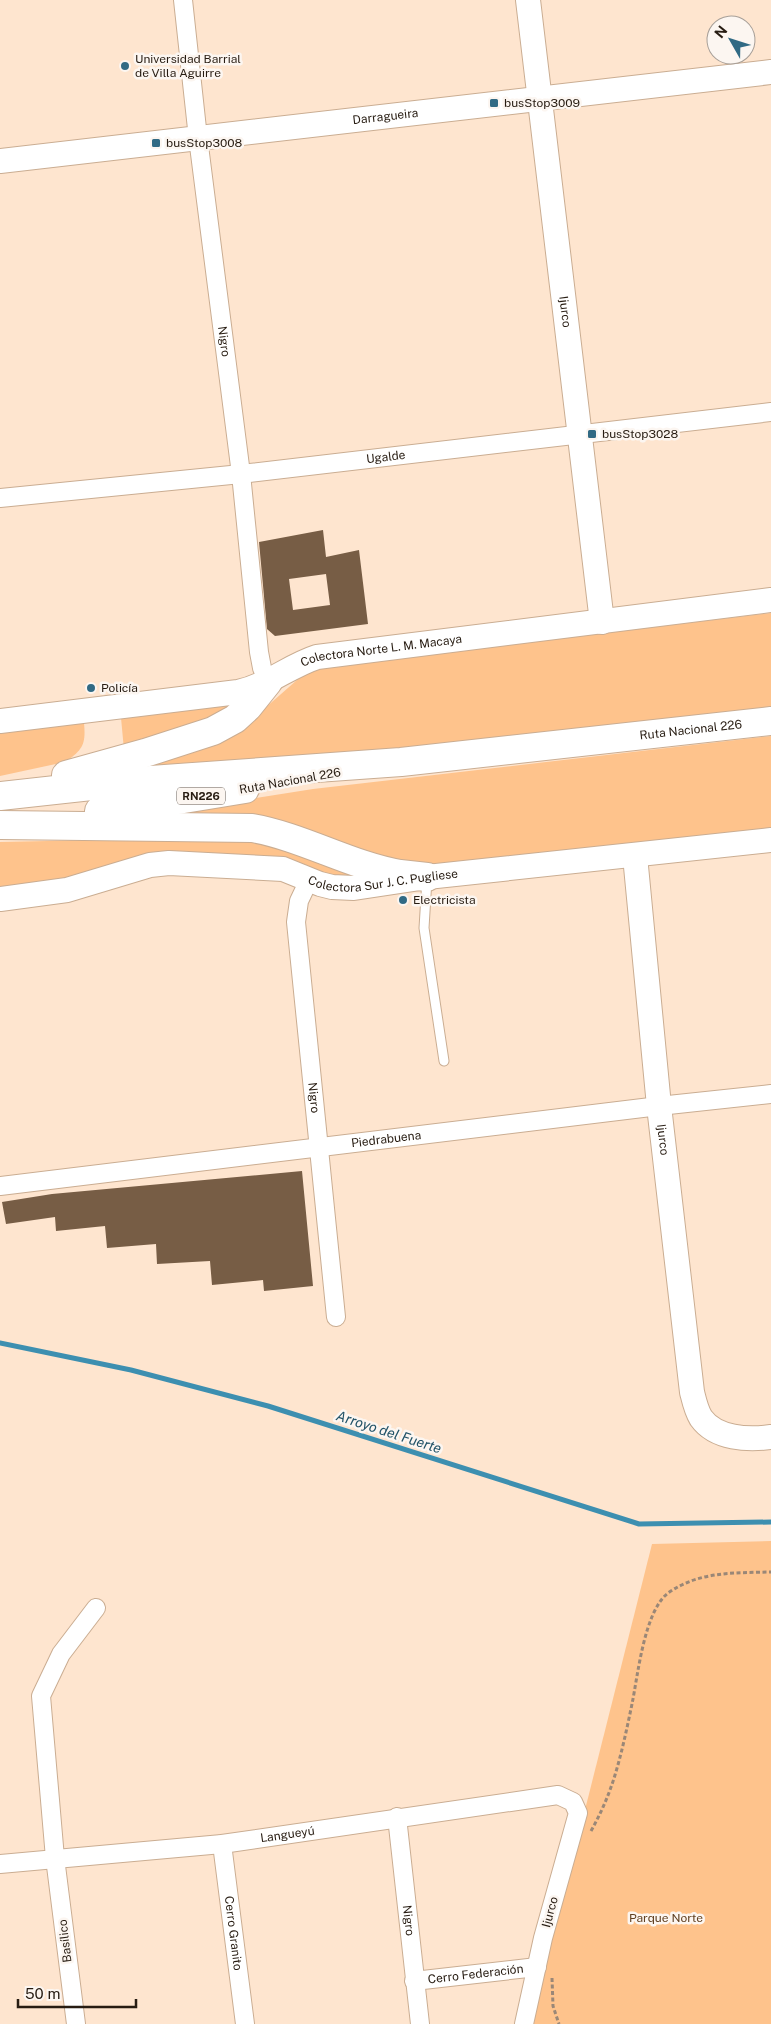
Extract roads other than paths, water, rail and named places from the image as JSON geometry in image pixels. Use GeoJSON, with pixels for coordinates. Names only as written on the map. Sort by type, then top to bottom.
{"type":"FeatureCollection","features":[{"type":"Feature","properties":{"kind":"highway"},"geometry":{"type":"LineString","coordinates":[[0,791],[145,753],[213,731],[236,719],[268,682]]}},
{"type":"Feature","properties":{"kind":"highway","name":"Ruta Nacional 226"},"geometry":{"type":"LineString","coordinates":[[0,796],[137,781],[401,762],[771,721]]}},
{"type":"Feature","properties":{"kind":"highway","name":"Ruta Nacional 226"},"geometry":{"type":"LineString","coordinates":[[0,823],[141,806],[401,762]]}},
{"type":"Feature","properties":{"kind":"highway"},"geometry":{"type":"LineString","coordinates":[[0,823],[252,828],[281,834],[399,874],[427,877]]}},
{"type":"Feature","properties":{"kind":"street","name":"Nigro"},"geometry":{"type":"LineString","coordinates":[[183,0],[198,138],[241,474],[259,652],[262,668],[268,682]]}},
{"type":"Feature","properties":{"kind":"street","name":"Ijurco"},"geometry":{"type":"LineString","coordinates":[[528,0],[578,435],[602,622]]}},
{"type":"Feature","properties":{"kind":"street","name":"Darragueira"},"geometry":{"type":"LineString","coordinates":[[0,161],[771,72]]}},
{"type":"Feature","properties":{"kind":"street","name":"Ugalde"},"geometry":{"type":"LineString","coordinates":[[0,498],[241,474],[771,412]]}},
{"type":"Feature","properties":{"kind":"street","name":"Colectora Norte L. M. Macaya"},"geometry":{"type":"LineString","coordinates":[[0,721],[253,689],[300,663],[317,657],[771,600]]}},
{"type":"Feature","properties":{"kind":"street","name":"Colectora Sur J. C. Pugliese"},"geometry":{"type":"LineString","coordinates":[[0,899],[68,890],[150,865],[169,863],[271,867],[283,869],[332,887],[354,888],[427,877],[771,840]]}},
{"type":"Feature","properties":{"kind":"street","name":"Ijurco"},"geometry":{"type":"LineString","coordinates":[[635,856],[659,1106],[692,1392],[698,1412],[704,1421],[715,1430],[747,1439],[771,1437]]}},
{"type":"Feature","properties":{"kind":"street","name":"Nigro"},"geometry":{"type":"LineString","coordinates":[[309,880],[299,901],[296,922],[336,1317]]}},
{"type":"Feature","properties":{"kind":"street","name":"Piedrabuena"},"geometry":{"type":"LineString","coordinates":[[0,1186],[771,1094]]}},
{"type":"Feature","properties":{"kind":"street","name":"Basílico"},"geometry":{"type":"LineString","coordinates":[[76,2024],[55,1858],[41,1696],[61,1654],[96,1608]]}},
{"type":"Feature","properties":{"kind":"street","name":"Langueyú"},"geometry":{"type":"LineString","coordinates":[[0,1864],[222,1844],[558,1795],[573,1802]]}},
{"type":"Feature","properties":{"kind":"street","name":"Ijurco"},"geometry":{"type":"LineString","coordinates":[[524,2024],[544,1969],[578,1813],[573,1802]]}},
{"type":"Feature","properties":{"kind":"street","name":"Nigro"},"geometry":{"type":"LineString","coordinates":[[397,1817],[420,2024]]}},
{"type":"Feature","properties":{"kind":"street","name":"Cerro Granito"},"geometry":{"type":"LineString","coordinates":[[222,1844],[245,2024]]}},
{"type":"Feature","properties":{"kind":"street","name":"Cerro Federación"},"geometry":{"type":"LineString","coordinates":[[414,1981],[544,1969]]}},
{"type":"Feature","properties":{"kind":"lane"},"geometry":{"type":"LineString","coordinates":[[427,877],[424,928],[444,1062]]}},
{"type":"Feature","properties":{"kind":"waterway","name":"Arroyo del Fuerte"},"geometry":{"type":"LineString","coordinates":[[0,1343],[131,1370],[268,1406],[639,1524],[771,1522]]}},
{"type":"Feature","properties":{"kind":"place","name":"Universidad Barrial de Villa Aguirre"},"geometry":{"type":"Point","coordinates":[125,66]}},
{"type":"Feature","properties":{"kind":"place","name":"busStop3009"},"geometry":{"type":"Point","coordinates":[494,103]}},
{"type":"Feature","properties":{"kind":"place","name":"busStop3008"},"geometry":{"type":"Point","coordinates":[156,143]}},
{"type":"Feature","properties":{"kind":"place","name":"busStop3028"},"geometry":{"type":"Point","coordinates":[592,434]}},
{"type":"Feature","properties":{"kind":"place","name":"Policía"},"geometry":{"type":"Point","coordinates":[91,688]}},
{"type":"Feature","properties":{"kind":"place","name":"Electricista"},"geometry":{"type":"Point","coordinates":[403,900]}},
{"type":"Feature","properties":{"kind":"park label","name":"Parque Norte"},"geometry":{"type":"Point","coordinates":[666,1918]}}]}
